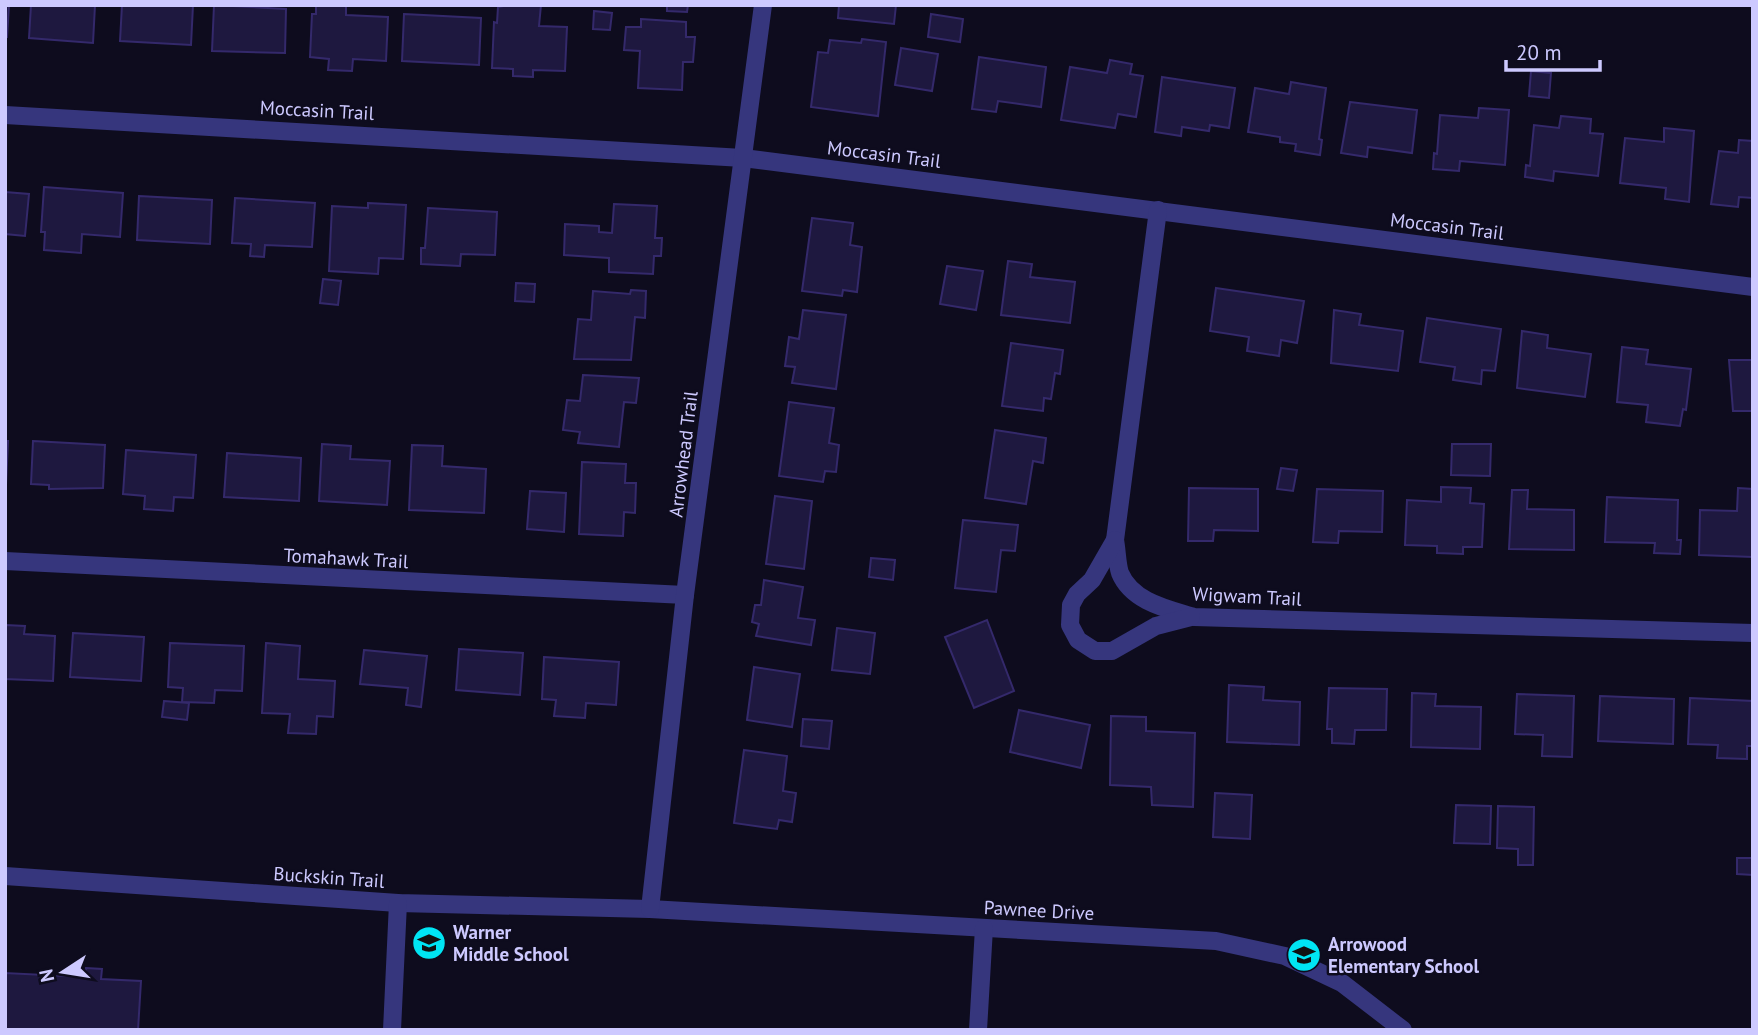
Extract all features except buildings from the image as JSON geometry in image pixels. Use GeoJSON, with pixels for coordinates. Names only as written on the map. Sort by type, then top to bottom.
{"type":"FeatureCollection","features":[{"type":"Feature","properties":{"kind":"street","name":"Arrowhead Trail"},"geometry":{"type":"LineString","coordinates":[[650,909],[685,595],[763,5]]}},
{"type":"Feature","properties":{"kind":"street","name":"Moccasin Trail"},"geometry":{"type":"LineString","coordinates":[[5,115],[743,158],[1753,286]]}},
{"type":"Feature","properties":{"kind":"street","name":"Wigwam Trail"},"geometry":{"type":"LineString","coordinates":[[1158,210],[1115,540],[1121,573],[1134,593],[1160,607],[1194,617],[1753,633]]}},
{"type":"Feature","properties":{"kind":"street"},"geometry":{"type":"LineString","coordinates":[[1115,540],[1098,571],[1071,605],[1070,625],[1078,640],[1095,650],[1112,651],[1156,626],[1194,617]]}},
{"type":"Feature","properties":{"kind":"street","name":"Tomahawk Trail"},"geometry":{"type":"LineString","coordinates":[[5,561],[685,595]]}},
{"type":"Feature","properties":{"kind":"street","name":"Buckskin Trail"},"geometry":{"type":"LineString","coordinates":[[5,876],[398,903],[650,909]]}},
{"type":"Feature","properties":{"kind":"street"},"geometry":{"type":"LineString","coordinates":[[392,1030],[398,903]]}},
{"type":"Feature","properties":{"kind":"street","name":"Pawnee Drive"},"geometry":{"type":"LineString","coordinates":[[650,909],[1216,941],[1285,956],[1342,983],[1403,1030]]}},
{"type":"Feature","properties":{"kind":"street"},"geometry":{"type":"LineString","coordinates":[[978,1030],[984,928]]}},
{"type":"Feature","properties":{"kind":"place","name":"Warner Middle School"},"geometry":{"type":"Point","coordinates":[429,943]}},
{"type":"Feature","properties":{"kind":"place","name":"Arrowood Elementary School"},"geometry":{"type":"Point","coordinates":[1304,955]}}]}
